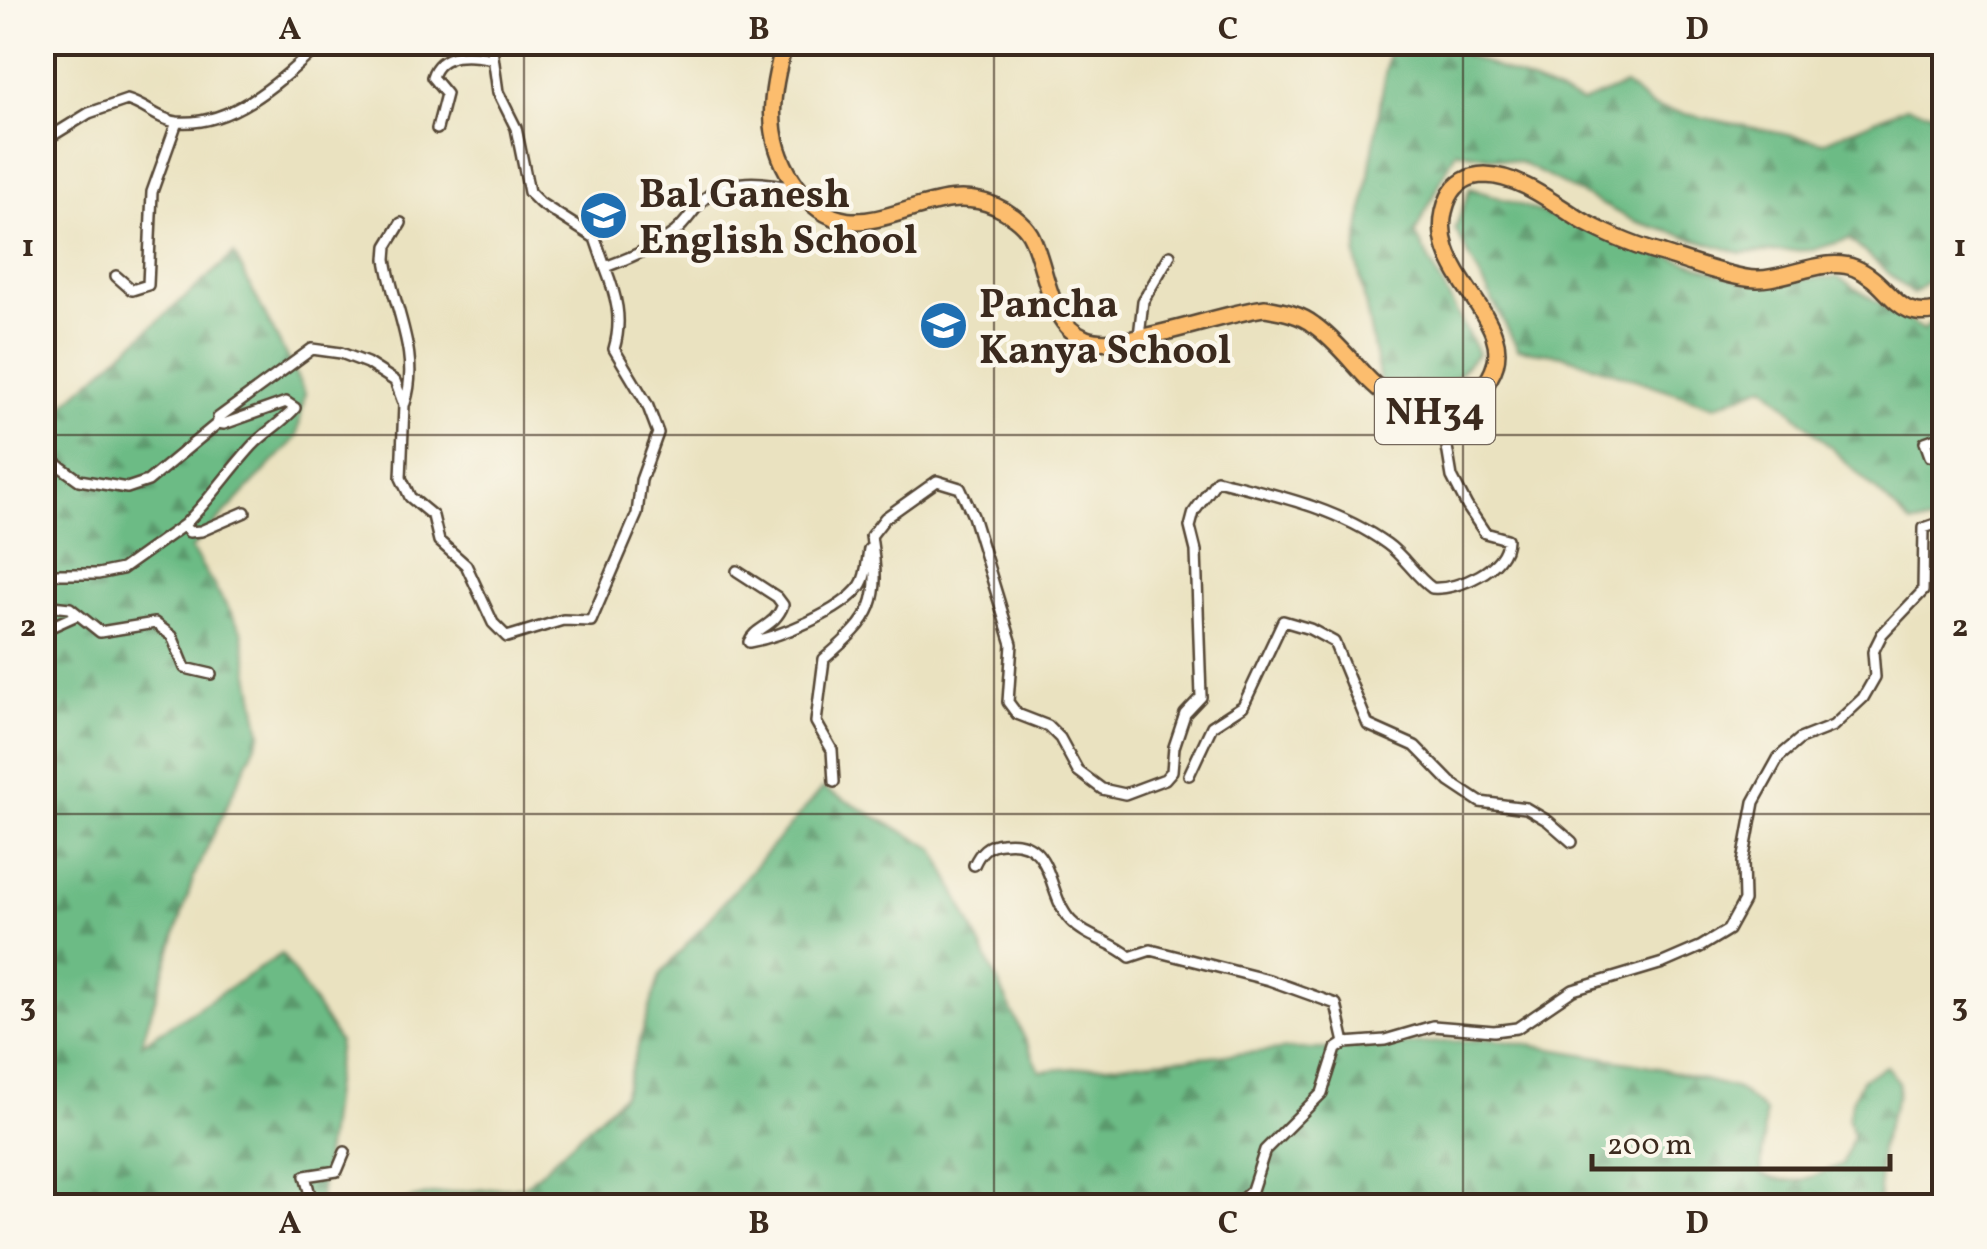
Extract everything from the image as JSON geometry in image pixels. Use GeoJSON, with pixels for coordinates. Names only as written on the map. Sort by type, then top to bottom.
{"type":"FeatureCollection","features":[{"type":"Feature","properties":{"kind":"highway","name":"NH34"},"geometry":{"type":"LineString","coordinates":[[785,42],[771,97],[771,119],[779,152],[799,189],[818,210],[848,222],[866,222],[950,200],[994,205],[1028,230],[1054,299],[1073,331],[1095,341],[1139,336],[1254,309],[1286,312],[1314,324],[1384,396],[1434,412],[1470,399],[1493,373],[1494,346],[1487,318],[1444,250],[1440,221],[1451,192],[1464,179],[1478,174],[1520,183],[1591,225],[1660,254],[1756,280],[1832,265],[1855,268],[1909,312],[1927,314],[1944,309]]}},
{"type":"Feature","properties":{"kind":"street"},"geometry":{"type":"LineString","coordinates":[[42,142],[89,113],[127,100],[177,122],[224,116],[269,89],[323,42]]}},
{"type":"Feature","properties":{"kind":"street"},"geometry":{"type":"LineString","coordinates":[[42,450],[79,480],[128,488],[148,480],[218,423],[230,406],[280,376],[312,349],[341,353],[388,374],[402,393],[401,478],[410,497],[433,516],[440,541],[466,566],[493,623],[507,637],[563,620],[591,621],[638,514],[641,480],[658,433],[614,350],[620,331],[618,300],[594,238],[529,192],[516,128],[498,92],[492,42]]}},
{"type":"Feature","properties":{"kind":"street"},"geometry":{"type":"LineString","coordinates":[[437,129],[446,94],[432,78],[433,71],[442,60],[457,56],[493,59]]}},
{"type":"Feature","properties":{"kind":"street"},"geometry":{"type":"LineString","coordinates":[[116,276],[132,290],[148,285],[152,192],[177,122]]}},
{"type":"Feature","properties":{"kind":"street"},"geometry":{"type":"LineString","coordinates":[[605,266],[639,255],[678,230],[703,199],[722,188],[761,180],[799,189]]}},
{"type":"Feature","properties":{"kind":"street"},"geometry":{"type":"LineString","coordinates":[[400,223],[387,246],[386,259],[408,343],[411,384],[404,406]]}},
{"type":"Feature","properties":{"kind":"street"},"geometry":{"type":"LineString","coordinates":[[1139,336],[1143,301],[1170,255]]}},
{"type":"Feature","properties":{"kind":"street"},"geometry":{"type":"LineString","coordinates":[[42,574],[98,574],[122,569],[184,524],[256,442],[295,408],[286,402],[218,423]]}},
{"type":"Feature","properties":{"kind":"street"},"geometry":{"type":"LineString","coordinates":[[737,570],[762,590],[777,596],[783,605],[779,616],[752,635],[749,642],[766,640],[844,602],[862,584],[871,536],[885,518],[937,481],[960,488],[973,516],[1012,644],[1008,702],[1017,714],[1048,726],[1060,738],[1078,771],[1102,788],[1125,794],[1165,780],[1172,770],[1174,747],[1185,714],[1201,697],[1196,550],[1190,527],[1194,512],[1217,480],[1288,498],[1350,520],[1390,546],[1432,588],[1463,582],[1493,566],[1502,556],[1507,540],[1485,532],[1458,490],[1449,466],[1443,423],[1434,412]]}},
{"type":"Feature","properties":{"kind":"street"},"geometry":{"type":"LineString","coordinates":[[1944,435],[1926,442],[1930,456],[1944,456]]}},
{"type":"Feature","properties":{"kind":"street"},"geometry":{"type":"LineString","coordinates":[[184,524],[189,532],[201,531],[244,512]]}},
{"type":"Feature","properties":{"kind":"street"},"geometry":{"type":"LineString","coordinates":[[1235,1206],[1252,1190],[1265,1150],[1322,1093],[1336,1050],[1346,1043],[1385,1040],[1432,1026],[1494,1031],[1517,1028],[1572,990],[1663,963],[1728,930],[1744,901],[1743,862],[1754,802],[1778,757],[1800,738],[1833,726],[1863,698],[1875,677],[1873,652],[1882,634],[1923,591],[1924,528],[1944,521]]}},
{"type":"Feature","properties":{"kind":"street"},"geometry":{"type":"LineString","coordinates":[[834,782],[832,750],[816,722],[819,688],[824,660],[855,633],[870,613],[876,595],[871,536]]}},
{"type":"Feature","properties":{"kind":"street"},"geometry":{"type":"LineString","coordinates":[[42,605],[70,608],[100,632],[155,623],[172,636],[185,668],[210,674]]}},
{"type":"Feature","properties":{"kind":"street"},"geometry":{"type":"LineString","coordinates":[[42,637],[46,629],[77,615]]}},
{"type":"Feature","properties":{"kind":"street"},"geometry":{"type":"LineString","coordinates":[[1189,775],[1212,726],[1243,706],[1283,622],[1310,629],[1334,642],[1368,725],[1415,746],[1450,782],[1480,802],[1526,808],[1572,842]]}},
{"type":"Feature","properties":{"kind":"street"},"geometry":{"type":"LineString","coordinates":[[974,865],[991,844],[1019,840],[1034,849],[1052,877],[1068,918],[1084,932],[1106,940],[1130,956],[1151,950],[1269,980],[1336,1004],[1346,1043]]}},
{"type":"Feature","properties":{"kind":"street"},"geometry":{"type":"LineString","coordinates":[[313,1206],[305,1176],[337,1171],[344,1152]]}},
{"type":"Feature","properties":{"kind":"street"},"geometry":{"type":"LineString","coordinates":[[251,1206],[254,1197],[269,1206]]}},
{"type":"Feature","properties":{"kind":"street"},"geometry":{"type":"LineString","coordinates":[[1164,1206],[1168,1202],[1180,1206]]}},
{"type":"Feature","properties":{"kind":"green space"},"geometry":{"type":"Polygon","coordinates":[[[1390,43],[1437,43],[1582,103],[1625,85],[1652,107],[1823,142],[1906,107],[1944,115],[1944,269],[1913,294],[1849,239],[1813,250],[1741,253],[1634,221],[1519,162],[1456,151],[1415,233],[1478,353],[1446,388],[1381,386],[1356,256],[1390,43]]]}},
{"type":"Feature","properties":{"kind":"green space"},"geometry":{"type":"Polygon","coordinates":[[[1470,188],[1745,282],[1837,277],[1923,330],[1944,310],[1944,522],[1911,524],[1765,385],[1715,406],[1562,355],[1518,349],[1455,229],[1470,188]]]}},
{"type":"Feature","properties":{"kind":"green space"},"geometry":{"type":"Polygon","coordinates":[[[234,254],[305,393],[297,437],[191,549],[242,631],[261,733],[194,876],[141,1044],[282,954],[339,1042],[319,1206],[43,1206],[43,420],[234,254]]]}},
{"type":"Feature","properties":{"kind":"green space"},"geometry":{"type":"Polygon","coordinates":[[[823,788],[935,849],[1040,1071],[1291,1049],[1492,1039],[1647,1065],[1738,1089],[1765,1112],[1761,1174],[1792,1181],[1842,1164],[1853,1136],[1848,1118],[1853,1098],[1863,1079],[1886,1066],[1899,1082],[1880,1148],[1882,1206],[382,1206],[432,1194],[525,1186],[623,1095],[660,975],[823,788]]]}},
{"type":"Feature","properties":{"kind":"place","name":"Bal Ganesh English School"},"geometry":{"type":"Point","coordinates":[604,216]}},
{"type":"Feature","properties":{"kind":"place","name":"Pancha Kanya School"},"geometry":{"type":"Point","coordinates":[944,326]}}]}
